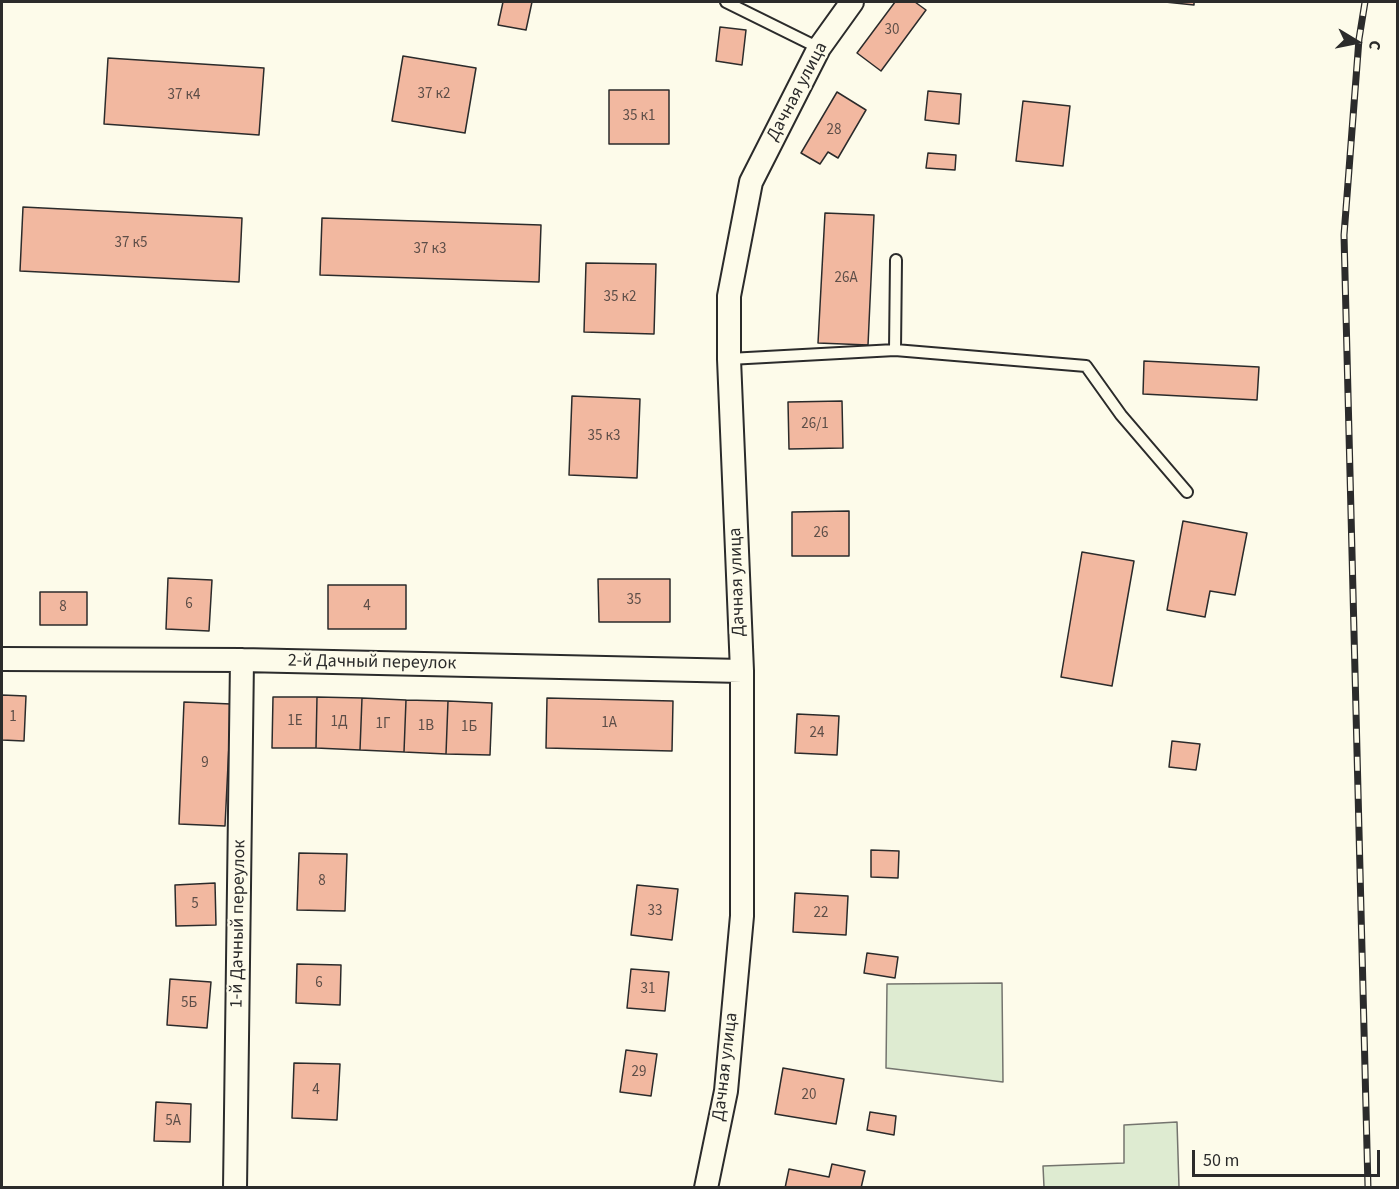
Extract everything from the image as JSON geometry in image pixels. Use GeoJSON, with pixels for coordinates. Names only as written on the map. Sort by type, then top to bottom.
{"type":"FeatureCollection","features":[{"type":"Feature","properties":{"kind":"street","name":"Дачная улица"},"geometry":{"type":"LineString","coordinates":[[706,1188],[726,1091],[742,916],[742,671],[729,359],[729,296],[752,182],[819,48],[852,2]]}},
{"type":"Feature","properties":{"kind":"street","name":"2-й Дачный переулок"},"geometry":{"type":"LineString","coordinates":[[2,659],[242,660],[742,671]]}},
{"type":"Feature","properties":{"kind":"street","name":"1-й Дачный переулок"},"geometry":{"type":"LineString","coordinates":[[236,1188],[242,660]]}},
{"type":"Feature","properties":{"kind":"lane"},"geometry":{"type":"LineString","coordinates":[[726,2],[819,48]]}},
{"type":"Feature","properties":{"kind":"lane"},"geometry":{"type":"LineString","coordinates":[[895,350],[896,260]]}},
{"type":"Feature","properties":{"kind":"lane"},"geometry":{"type":"LineString","coordinates":[[729,359],[895,350],[1086,366],[1121,415],[1187,492]]}},
{"type":"Feature","properties":{"kind":"green space"},"geometry":{"type":"Polygon","coordinates":[[[1002,983],[1003,1082],[886,1068],[887,984],[1002,983]]]}},
{"type":"Feature","properties":{"kind":"green space"},"geometry":{"type":"Polygon","coordinates":[[[1177,1122],[1179,1187],[1044,1187],[1043,1166],[1124,1163],[1124,1125],[1177,1122]]]}},
{"type":"Feature","properties":{"kind":"building"},"geometry":{"type":"Polygon","coordinates":[[[503,2],[532,2],[526,30],[498,25],[503,2]]]}},
{"type":"Feature","properties":{"kind":"building"},"geometry":{"type":"Polygon","coordinates":[[[895,2],[915,2],[926,10],[881,71],[857,53],[895,2]]]}},
{"type":"Feature","properties":{"kind":"building"},"geometry":{"type":"Polygon","coordinates":[[[1165,2],[1194,2],[1194,5],[1165,2]]]}},
{"type":"Feature","properties":{"kind":"building"},"geometry":{"type":"Polygon","coordinates":[[[720,27],[746,30],[742,65],[716,61],[720,27]]]}},
{"type":"Feature","properties":{"kind":"building"},"geometry":{"type":"Polygon","coordinates":[[[403,56],[476,68],[465,133],[392,121],[403,56]]]}},
{"type":"Feature","properties":{"kind":"building"},"geometry":{"type":"Polygon","coordinates":[[[108,58],[264,68],[259,135],[104,124],[108,58]]]}},
{"type":"Feature","properties":{"kind":"building"},"geometry":{"type":"Polygon","coordinates":[[[609,90],[669,90],[669,144],[609,144],[609,90]]]}},
{"type":"Feature","properties":{"kind":"building"},"geometry":{"type":"Polygon","coordinates":[[[928,91],[961,94],[959,124],[925,120],[928,91]]]}},
{"type":"Feature","properties":{"kind":"building"},"geometry":{"type":"Polygon","coordinates":[[[837,92],[866,110],[838,158],[828,152],[820,164],[801,153],[837,92]]]}},
{"type":"Feature","properties":{"kind":"building"},"geometry":{"type":"Polygon","coordinates":[[[1023,101],[1070,106],[1063,166],[1016,161],[1023,101]]]}},
{"type":"Feature","properties":{"kind":"building"},"geometry":{"type":"Polygon","coordinates":[[[928,153],[956,155],[955,170],[926,168],[928,153]]]}},
{"type":"Feature","properties":{"kind":"building"},"geometry":{"type":"Polygon","coordinates":[[[23,207],[242,218],[239,282],[20,271],[23,207]]]}},
{"type":"Feature","properties":{"kind":"building"},"geometry":{"type":"Polygon","coordinates":[[[825,213],[874,215],[868,345],[818,343],[825,213]]]}},
{"type":"Feature","properties":{"kind":"building"},"geometry":{"type":"Polygon","coordinates":[[[322,218],[541,225],[539,282],[320,275],[322,218]]]}},
{"type":"Feature","properties":{"kind":"building"},"geometry":{"type":"Polygon","coordinates":[[[586,263],[656,264],[654,334],[584,332],[586,263]]]}},
{"type":"Feature","properties":{"kind":"building"},"geometry":{"type":"Polygon","coordinates":[[[1144,361],[1259,367],[1257,400],[1143,394],[1144,361]]]}},
{"type":"Feature","properties":{"kind":"building"},"geometry":{"type":"Polygon","coordinates":[[[572,396],[640,399],[637,478],[569,475],[572,396]]]}},
{"type":"Feature","properties":{"kind":"building"},"geometry":{"type":"Polygon","coordinates":[[[842,401],[843,448],[789,449],[788,402],[842,401]]]}},
{"type":"Feature","properties":{"kind":"building"},"geometry":{"type":"Polygon","coordinates":[[[849,511],[849,556],[792,556],[792,512],[849,511]]]}},
{"type":"Feature","properties":{"kind":"building"},"geometry":{"type":"Polygon","coordinates":[[[1183,521],[1247,533],[1235,595],[1210,591],[1205,617],[1167,610],[1183,521]]]}},
{"type":"Feature","properties":{"kind":"building"},"geometry":{"type":"Polygon","coordinates":[[[1082,552],[1134,561],[1112,686],[1061,677],[1082,552]]]}},
{"type":"Feature","properties":{"kind":"building"},"geometry":{"type":"Polygon","coordinates":[[[168,578],[212,580],[209,631],[166,629],[168,578]]]}},
{"type":"Feature","properties":{"kind":"building"},"geometry":{"type":"Polygon","coordinates":[[[598,579],[670,579],[670,622],[599,622],[598,579]]]}},
{"type":"Feature","properties":{"kind":"building"},"geometry":{"type":"Polygon","coordinates":[[[328,585],[406,585],[406,629],[328,629],[328,585]]]}},
{"type":"Feature","properties":{"kind":"building"},"geometry":{"type":"Polygon","coordinates":[[[40,592],[87,592],[87,625],[40,625],[40,592]]]}},
{"type":"Feature","properties":{"kind":"building"},"geometry":{"type":"Polygon","coordinates":[[[2,695],[26,696],[24,741],[2,740],[2,695]]]}},
{"type":"Feature","properties":{"kind":"building"},"geometry":{"type":"Polygon","coordinates":[[[273,697],[317,697],[316,748],[272,748],[273,697]]]}},
{"type":"Feature","properties":{"kind":"building"},"geometry":{"type":"Polygon","coordinates":[[[317,697],[362,698],[360,750],[316,748],[317,697]]]}},
{"type":"Feature","properties":{"kind":"building"},"geometry":{"type":"Polygon","coordinates":[[[362,698],[406,700],[404,752],[360,750],[362,698]]]}},
{"type":"Feature","properties":{"kind":"building"},"geometry":{"type":"Polygon","coordinates":[[[547,698],[673,701],[672,751],[546,748],[547,698]]]}},
{"type":"Feature","properties":{"kind":"building"},"geometry":{"type":"Polygon","coordinates":[[[406,700],[448,701],[446,754],[404,752],[406,700]]]}},
{"type":"Feature","properties":{"kind":"building"},"geometry":{"type":"Polygon","coordinates":[[[448,701],[492,703],[490,755],[446,754],[448,701]]]}},
{"type":"Feature","properties":{"kind":"building"},"geometry":{"type":"Polygon","coordinates":[[[184,702],[231,704],[225,826],[179,824],[184,702]]]}},
{"type":"Feature","properties":{"kind":"building"},"geometry":{"type":"Polygon","coordinates":[[[797,714],[839,716],[837,755],[795,753],[797,714]]]}},
{"type":"Feature","properties":{"kind":"building"},"geometry":{"type":"Polygon","coordinates":[[[1172,741],[1200,744],[1196,770],[1169,767],[1172,741]]]}},
{"type":"Feature","properties":{"kind":"building"},"geometry":{"type":"Polygon","coordinates":[[[871,850],[899,851],[898,878],[871,877],[871,850]]]}},
{"type":"Feature","properties":{"kind":"building"},"geometry":{"type":"Polygon","coordinates":[[[299,853],[347,854],[345,911],[297,910],[299,853]]]}},
{"type":"Feature","properties":{"kind":"building"},"geometry":{"type":"Polygon","coordinates":[[[215,883],[216,925],[176,926],[175,885],[215,883]]]}},
{"type":"Feature","properties":{"kind":"building"},"geometry":{"type":"Polygon","coordinates":[[[637,885],[678,889],[672,940],[631,935],[637,885]]]}},
{"type":"Feature","properties":{"kind":"building"},"geometry":{"type":"Polygon","coordinates":[[[795,893],[848,896],[846,935],[793,932],[795,893]]]}},
{"type":"Feature","properties":{"kind":"building"},"geometry":{"type":"Polygon","coordinates":[[[867,953],[898,957],[895,978],[864,973],[867,953]]]}},
{"type":"Feature","properties":{"kind":"building"},"geometry":{"type":"Polygon","coordinates":[[[297,964],[341,965],[340,1005],[296,1003],[297,964]]]}},
{"type":"Feature","properties":{"kind":"building"},"geometry":{"type":"Polygon","coordinates":[[[631,969],[669,972],[665,1011],[627,1008],[631,969]]]}},
{"type":"Feature","properties":{"kind":"building"},"geometry":{"type":"Polygon","coordinates":[[[170,979],[211,982],[207,1028],[167,1025],[170,979]]]}},
{"type":"Feature","properties":{"kind":"building"},"geometry":{"type":"Polygon","coordinates":[[[626,1050],[657,1054],[651,1096],[620,1092],[626,1050]]]}},
{"type":"Feature","properties":{"kind":"building"},"geometry":{"type":"Polygon","coordinates":[[[294,1063],[340,1064],[337,1120],[292,1118],[294,1063]]]}},
{"type":"Feature","properties":{"kind":"building"},"geometry":{"type":"Polygon","coordinates":[[[783,1068],[844,1079],[836,1124],[775,1114],[783,1068]]]}},
{"type":"Feature","properties":{"kind":"building"},"geometry":{"type":"Polygon","coordinates":[[[156,1102],[191,1104],[190,1142],[154,1141],[156,1102]]]}},
{"type":"Feature","properties":{"kind":"building"},"geometry":{"type":"Polygon","coordinates":[[[870,1112],[896,1116],[894,1135],[867,1130],[870,1112]]]}},
{"type":"Feature","properties":{"kind":"building"},"geometry":{"type":"Polygon","coordinates":[[[832,1164],[865,1171],[861,1188],[785,1188],[789,1169],[829,1177],[832,1164]]]}},
{"type":"Feature","properties":{"kind":"railway"},"geometry":{"type":"LineString","coordinates":[[1365,2],[1359,39],[1344,235],[1368,1188]]}}]}
